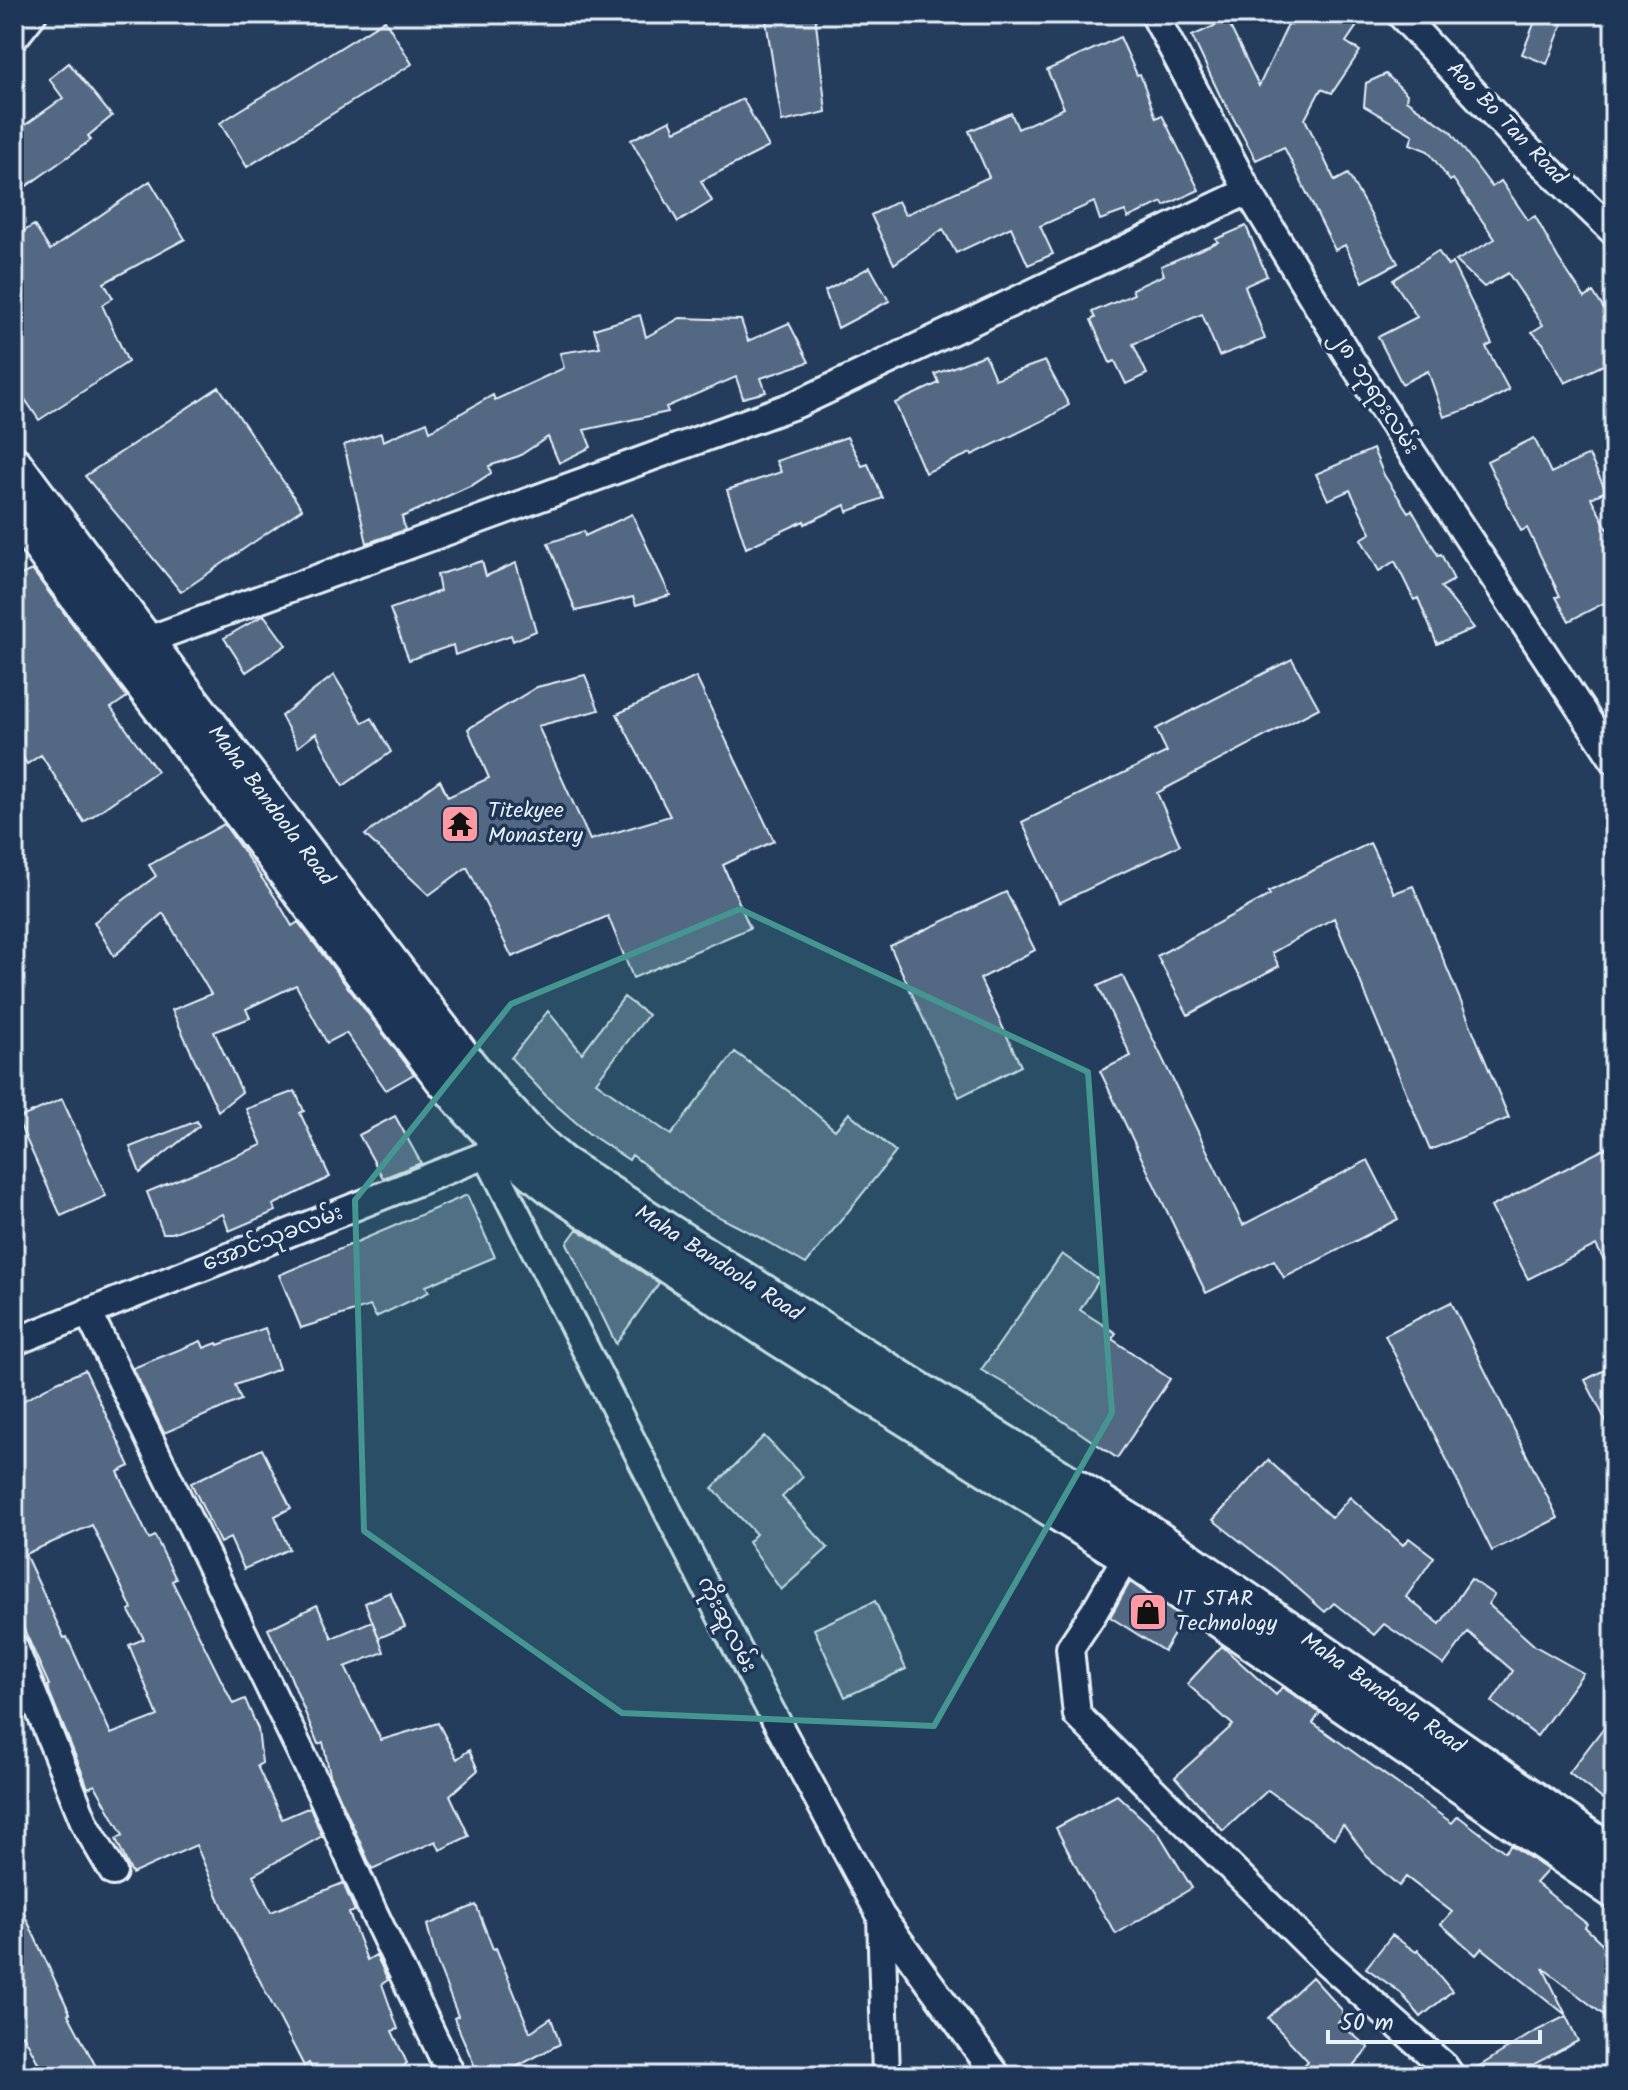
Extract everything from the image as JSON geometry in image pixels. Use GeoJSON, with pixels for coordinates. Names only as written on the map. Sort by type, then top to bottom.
{"type":"FeatureCollection","features":[{"type":"Feature","properties":{"kind":"main road","name":"Maha Bandoola Road"},"geometry":{"type":"LineString","coordinates":[[14,465],[496,1100],[508,1148]]}},
{"type":"Feature","properties":{"kind":"main road","name":"Maha Bandoola Road"},"geometry":{"type":"LineString","coordinates":[[14,510],[443,1078],[473,1115],[508,1148],[561,1164],[771,1298],[1135,1543],[1614,1890]]}},
{"type":"Feature","properties":{"kind":"main road","name":"Maha Bandoola Road"},"geometry":{"type":"LineString","coordinates":[[1135,1543],[1314,1647],[1614,1856]]}},
{"type":"Feature","properties":{"kind":"street"},"geometry":{"type":"LineString","coordinates":[[14,38],[33,14]]}},
{"type":"Feature","properties":{"kind":"street","name":"၂၈ ဘုရားလမ်း"},"geometry":{"type":"LineString","coordinates":[[1154,14],[1248,191],[1349,357],[1614,760]]}},
{"type":"Feature","properties":{"kind":"street","name":"Aoo Bo Tan Road"},"geometry":{"type":"LineString","coordinates":[[1400,14],[1521,143],[1614,232]]}},
{"type":"Feature","properties":{"kind":"street"},"geometry":{"type":"LineString","coordinates":[[145,641],[797,404],[1248,191]]}},
{"type":"Feature","properties":{"kind":"street","name":"အောင်သုခလမ်း"},"geometry":{"type":"LineString","coordinates":[[14,1342],[508,1148]]}},
{"type":"Feature","properties":{"kind":"street","name":"ကိုးဆူလမ်း"},"geometry":{"type":"LineString","coordinates":[[508,1148],[737,1648],[881,1916],[997,2076]]}},
{"type":"Feature","properties":{"kind":"street"},"geometry":{"type":"LineString","coordinates":[[88,1312],[323,1798],[452,2076]]}},
{"type":"Feature","properties":{"kind":"street"},"geometry":{"type":"LineString","coordinates":[[1135,1543],[1070,1648],[1077,1715],[1322,1958],[1444,2066],[1451,2076]]}},
{"type":"Feature","properties":{"kind":"street"},"geometry":{"type":"LineString","coordinates":[[14,1647],[85,1824],[113,1872]]}},
{"type":"Feature","properties":{"kind":"street"},"geometry":{"type":"LineString","coordinates":[[881,1916],[886,2076]]}},
{"type":"Feature","properties":{"kind":"highlighted area"},"geometry":{"type":"Polygon","coordinates":[[[740,909],[1088,1072],[1112,1413],[934,1726],[622,1713],[364,1531],[355,1200],[511,1004],[740,909]]]}},
{"type":"Feature","properties":{"kind":"building"},"geometry":{"type":"Polygon","coordinates":[[[765,14],[815,14],[826,112],[782,122],[765,14]]]}},
{"type":"Feature","properties":{"kind":"building"},"geometry":{"type":"Polygon","coordinates":[[[1293,14],[1317,24],[1324,14],[1365,14],[1346,42],[1360,51],[1332,93],[1321,89],[1305,119],[1335,181],[1348,174],[1398,263],[1363,282],[1345,245],[1335,250],[1284,147],[1256,160],[1223,102],[1192,36],[1227,20],[1259,86],[1293,14]]]}},
{"type":"Feature","properties":{"kind":"building"},"geometry":{"type":"Polygon","coordinates":[[[1538,14],[1566,14],[1547,64],[1522,54],[1538,14]]]}},
{"type":"Feature","properties":{"kind":"building"},"geometry":{"type":"Polygon","coordinates":[[[385,20],[412,64],[247,167],[220,123],[385,20]]]}},
{"type":"Feature","properties":{"kind":"building"},"geometry":{"type":"Polygon","coordinates":[[[1120,37],[1137,75],[1140,74],[1156,118],[1162,115],[1199,190],[1164,206],[1162,202],[1128,218],[1125,211],[1100,220],[1094,202],[1040,226],[1053,254],[1028,265],[1011,227],[956,253],[943,229],[894,264],[871,215],[898,201],[905,215],[989,177],[969,131],[1011,113],[1018,129],[1064,108],[1047,70],[1120,37]]]}},
{"type":"Feature","properties":{"kind":"building"},"geometry":{"type":"Polygon","coordinates":[[[69,63],[112,116],[88,136],[91,140],[14,195],[14,133],[63,98],[49,79],[69,63]]]}},
{"type":"Feature","properties":{"kind":"building"},"geometry":{"type":"Polygon","coordinates":[[[1386,74],[1407,94],[1406,100],[1450,131],[1492,187],[1501,181],[1528,220],[1535,216],[1585,298],[1593,292],[1614,325],[1614,360],[1565,383],[1543,343],[1532,332],[1543,325],[1508,273],[1484,287],[1456,261],[1495,239],[1453,179],[1450,181],[1428,151],[1410,144],[1413,135],[1364,106],[1366,83],[1386,74]]]}},
{"type":"Feature","properties":{"kind":"building"},"geometry":{"type":"Polygon","coordinates":[[[743,99],[769,147],[701,181],[712,201],[678,222],[631,140],[670,120],[675,131],[743,99]]]}},
{"type":"Feature","properties":{"kind":"building"},"geometry":{"type":"Polygon","coordinates":[[[150,181],[185,239],[104,283],[113,298],[102,305],[128,362],[39,420],[14,383],[14,237],[34,225],[50,250],[150,181]]]}},
{"type":"Feature","properties":{"kind":"building"},"geometry":{"type":"Polygon","coordinates":[[[1246,226],[1267,276],[1245,286],[1265,339],[1219,356],[1202,314],[1133,344],[1147,374],[1126,384],[1115,361],[1110,363],[1091,320],[1095,318],[1092,312],[1134,294],[1132,289],[1164,275],[1161,266],[1218,242],[1216,239],[1246,226]]]}},
{"type":"Feature","properties":{"kind":"building"},"geometry":{"type":"Polygon","coordinates":[[[1438,251],[1448,266],[1452,263],[1492,344],[1486,347],[1509,390],[1485,403],[1444,417],[1428,371],[1402,384],[1378,337],[1417,317],[1393,280],[1438,251]]]}},
{"type":"Feature","properties":{"kind":"building"},"geometry":{"type":"Polygon","coordinates":[[[870,267],[889,301],[838,328],[825,291],[870,267]]]}},
{"type":"Feature","properties":{"kind":"building"},"geometry":{"type":"Polygon","coordinates":[[[640,315],[646,337],[680,318],[741,320],[748,341],[789,323],[809,362],[761,378],[766,392],[743,398],[736,377],[666,407],[668,412],[584,430],[591,447],[559,463],[548,437],[519,456],[489,466],[491,473],[474,484],[402,517],[405,530],[367,543],[344,445],[381,433],[383,441],[427,422],[430,431],[493,395],[495,400],[564,368],[560,353],[600,347],[594,329],[640,315]]]}},
{"type":"Feature","properties":{"kind":"building"},"geometry":{"type":"Polygon","coordinates":[[[985,355],[995,379],[1045,361],[1069,405],[972,455],[925,473],[895,403],[939,383],[935,374],[985,355]]]}},
{"type":"Feature","properties":{"kind":"building"},"geometry":{"type":"Polygon","coordinates":[[[219,387],[302,509],[181,592],[85,476],[219,387]]]}},
{"type":"Feature","properties":{"kind":"building"},"geometry":{"type":"Polygon","coordinates":[[[847,437],[862,466],[868,464],[883,498],[847,512],[845,505],[746,548],[727,490],[781,472],[776,461],[847,437]]]}},
{"type":"Feature","properties":{"kind":"building"},"geometry":{"type":"Polygon","coordinates":[[[1534,438],[1551,473],[1589,455],[1606,491],[1591,498],[1614,541],[1614,598],[1569,621],[1527,528],[1521,531],[1487,461],[1534,438]]]}},
{"type":"Feature","properties":{"kind":"building"},"geometry":{"type":"Polygon","coordinates":[[[1373,449],[1384,475],[1408,512],[1412,510],[1454,580],[1441,587],[1474,628],[1437,644],[1418,598],[1414,600],[1395,561],[1379,571],[1361,539],[1371,533],[1350,490],[1328,500],[1316,474],[1373,449]]]}},
{"type":"Feature","properties":{"kind":"building"},"geometry":{"type":"Polygon","coordinates":[[[632,514],[670,595],[636,605],[633,597],[576,611],[548,543],[584,531],[585,536],[632,514]]]}},
{"type":"Feature","properties":{"kind":"building"},"geometry":{"type":"Polygon","coordinates":[[[482,561],[486,576],[516,563],[536,631],[513,641],[511,635],[455,655],[453,645],[409,660],[390,609],[440,591],[437,575],[482,561]]]}},
{"type":"Feature","properties":{"kind":"building"},"geometry":{"type":"Polygon","coordinates":[[[32,570],[127,697],[111,708],[157,771],[84,822],[41,755],[27,764],[14,743],[14,578],[32,570]]]}},
{"type":"Feature","properties":{"kind":"building"},"geometry":{"type":"Polygon","coordinates":[[[264,615],[286,645],[246,672],[224,638],[264,615]]]}},
{"type":"Feature","properties":{"kind":"building"},"geometry":{"type":"Polygon","coordinates":[[[1292,659],[1319,708],[1157,793],[1180,845],[1059,903],[1022,822],[1167,752],[1156,729],[1292,659]]]}},
{"type":"Feature","properties":{"kind":"building"},"geometry":{"type":"Polygon","coordinates":[[[334,675],[363,723],[372,718],[391,752],[343,786],[316,733],[298,747],[281,716],[334,675]]]}},
{"type":"Feature","properties":{"kind":"building"},"geometry":{"type":"Polygon","coordinates":[[[585,675],[599,710],[538,726],[590,840],[670,816],[617,714],[696,677],[774,841],[723,865],[750,928],[633,978],[608,916],[512,957],[467,867],[429,895],[365,835],[440,780],[448,797],[489,778],[468,729],[537,687],[585,675]]]}},
{"type":"Feature","properties":{"kind":"building"},"geometry":{"type":"Polygon","coordinates":[[[224,824],[292,926],[298,922],[414,1074],[386,1090],[346,1033],[327,1043],[296,985],[246,1009],[250,1018],[214,1032],[242,1092],[218,1111],[172,1010],[211,994],[163,913],[114,956],[94,922],[156,876],[149,865],[224,824]]]}},
{"type":"Feature","properties":{"kind":"building"},"geometry":{"type":"Polygon","coordinates":[[[1370,843],[1394,893],[1413,886],[1509,1118],[1430,1150],[1334,918],[1272,953],[1279,966],[1188,1015],[1157,956],[1270,895],[1268,892],[1370,843]]]}},
{"type":"Feature","properties":{"kind":"building"},"geometry":{"type":"Polygon","coordinates":[[[1006,892],[1035,950],[980,979],[1021,1066],[959,1097],[890,946],[1006,892]]]}},
{"type":"Feature","properties":{"kind":"building"},"geometry":{"type":"Polygon","coordinates":[[[1122,975],[1243,1225],[1368,1160],[1398,1219],[1284,1278],[1274,1260],[1206,1293],[1100,1071],[1131,1056],[1098,986],[1122,975]]]}},
{"type":"Feature","properties":{"kind":"building"},"geometry":{"type":"Polygon","coordinates":[[[624,997],[648,1015],[596,1082],[671,1135],[735,1052],[835,1130],[849,1113],[896,1152],[806,1264],[699,1207],[632,1155],[629,1160],[588,1133],[548,1098],[511,1058],[548,1011],[582,1053],[624,997]]]}},
{"type":"Feature","properties":{"kind":"building"},"geometry":{"type":"Polygon","coordinates":[[[295,1091],[304,1111],[300,1113],[330,1177],[273,1205],[276,1211],[229,1231],[223,1214],[172,1233],[163,1233],[147,1192],[262,1145],[246,1109],[295,1091]]]}},
{"type":"Feature","properties":{"kind":"building"},"geometry":{"type":"Polygon","coordinates":[[[62,1099],[106,1196],[61,1216],[17,1119],[62,1099]]]}},
{"type":"Feature","properties":{"kind":"building"},"geometry":{"type":"Polygon","coordinates":[[[395,1116],[421,1163],[383,1178],[359,1135],[395,1116]]]}},
{"type":"Feature","properties":{"kind":"building"},"geometry":{"type":"Polygon","coordinates":[[[197,1121],[199,1126],[140,1173],[130,1147],[197,1121]]]}},
{"type":"Feature","properties":{"kind":"building"},"geometry":{"type":"Polygon","coordinates":[[[1614,1144],[1614,1280],[1596,1245],[1528,1279],[1491,1207],[1614,1144]]]}},
{"type":"Feature","properties":{"kind":"building"},"geometry":{"type":"Polygon","coordinates":[[[467,1195],[495,1257],[426,1286],[429,1292],[376,1317],[370,1306],[301,1328],[279,1275],[467,1195]]]}},
{"type":"Feature","properties":{"kind":"building"},"geometry":{"type":"Polygon","coordinates":[[[577,1229],[659,1283],[616,1344],[567,1243],[577,1229]]]}},
{"type":"Feature","properties":{"kind":"building"},"geometry":{"type":"Polygon","coordinates":[[[1062,1254],[1099,1280],[1080,1310],[1116,1333],[1112,1339],[1170,1379],[1117,1458],[1025,1395],[981,1370],[1062,1254]]]}},
{"type":"Feature","properties":{"kind":"building"},"geometry":{"type":"Polygon","coordinates":[[[1451,1302],[1558,1518],[1492,1551],[1385,1335],[1451,1302]]]}},
{"type":"Feature","properties":{"kind":"building"},"geometry":{"type":"Polygon","coordinates":[[[265,1328],[279,1369],[235,1385],[241,1400],[164,1433],[133,1368],[201,1341],[204,1348],[265,1328]]]}},
{"type":"Feature","properties":{"kind":"building"},"geometry":{"type":"Polygon","coordinates":[[[1614,1365],[1614,1437],[1585,1380],[1614,1365]]]}},
{"type":"Feature","properties":{"kind":"building"},"geometry":{"type":"Polygon","coordinates":[[[85,1370],[130,1466],[118,1472],[149,1539],[155,1536],[176,1579],[172,1581],[233,1704],[245,1699],[258,1729],[262,1763],[257,1766],[282,1819],[310,1807],[322,1836],[253,1875],[271,1912],[343,1883],[355,1911],[349,1913],[367,1960],[376,1955],[388,1980],[382,1984],[398,2029],[392,2031],[407,2063],[393,2076],[316,2076],[309,2063],[304,2066],[227,1917],[196,1845],[132,1874],[116,1839],[123,1835],[95,1785],[88,1788],[49,1685],[14,1607],[14,1406],[85,1370]],[[92,1525],[25,1554],[111,1734],[158,1716],[129,1645],[144,1639],[129,1611],[132,1609],[92,1525]]]}},
{"type":"Feature","properties":{"kind":"building"},"geometry":{"type":"Polygon","coordinates":[[[764,1436],[803,1477],[782,1497],[828,1548],[781,1590],[748,1542],[756,1534],[712,1488],[764,1436]]]}},
{"type":"Feature","properties":{"kind":"building"},"geometry":{"type":"Polygon","coordinates":[[[262,1449],[291,1508],[275,1516],[289,1549],[244,1569],[230,1538],[220,1543],[191,1483],[262,1449]]]}},
{"type":"Feature","properties":{"kind":"building"},"geometry":{"type":"Polygon","coordinates":[[[1268,1460],[1332,1518],[1350,1497],[1403,1545],[1409,1538],[1434,1557],[1406,1597],[1440,1624],[1471,1579],[1494,1595],[1488,1604],[1535,1646],[1583,1673],[1537,1736],[1492,1702],[1513,1671],[1468,1632],[1444,1665],[1384,1624],[1374,1635],[1334,1603],[1325,1612],[1213,1520],[1268,1460]]]}},
{"type":"Feature","properties":{"kind":"building"},"geometry":{"type":"Polygon","coordinates":[[[1130,1582],[1183,1619],[1164,1651],[1110,1617],[1130,1582]]]}},
{"type":"Feature","properties":{"kind":"building"},"geometry":{"type":"Polygon","coordinates":[[[390,1592],[405,1627],[379,1638],[365,1603],[390,1592]]]}},
{"type":"Feature","properties":{"kind":"building"},"geometry":{"type":"Polygon","coordinates":[[[875,1601],[906,1669],[845,1697],[814,1629],[875,1601]]]}},
{"type":"Feature","properties":{"kind":"building"},"geometry":{"type":"Polygon","coordinates":[[[317,1605],[332,1638],[372,1621],[384,1652],[345,1667],[381,1740],[438,1723],[457,1759],[469,1750],[478,1770],[450,1795],[469,1836],[440,1850],[436,1841],[372,1869],[330,1775],[323,1742],[318,1744],[268,1629],[317,1605]]]}},
{"type":"Feature","properties":{"kind":"building"},"geometry":{"type":"Polygon","coordinates":[[[1222,1646],[1276,1695],[1282,1687],[1320,1713],[1313,1723],[1452,1823],[1458,1816],[1505,1852],[1511,1845],[1548,1870],[1536,1883],[1587,1924],[1585,1927],[1614,1955],[1614,2023],[1543,1968],[1566,2015],[1482,1948],[1476,1955],[1441,1924],[1452,1912],[1406,1877],[1399,1886],[1373,1863],[1343,1825],[1334,1838],[1268,1790],[1223,1831],[1175,1777],[1233,1725],[1187,1684],[1222,1646]]]}},
{"type":"Feature","properties":{"kind":"building"},"geometry":{"type":"Polygon","coordinates":[[[1614,1714],[1614,1808],[1569,1773],[1614,1714]]]}},
{"type":"Feature","properties":{"kind":"building"},"geometry":{"type":"Polygon","coordinates":[[[1117,1795],[1159,1834],[1192,1888],[1116,1934],[1056,1828],[1117,1795]]]}},
{"type":"Feature","properties":{"kind":"building"},"geometry":{"type":"Polygon","coordinates":[[[14,1892],[68,2014],[101,2076],[45,2076],[23,2034],[14,2038],[14,1892]]]}},
{"type":"Feature","properties":{"kind":"building"},"geometry":{"type":"Polygon","coordinates":[[[476,1905],[530,2032],[551,2018],[560,2044],[516,2067],[521,2076],[479,2076],[454,2018],[458,2016],[436,1960],[427,1925],[476,1905]]]}},
{"type":"Feature","properties":{"kind":"building"},"geometry":{"type":"Polygon","coordinates":[[[1392,1935],[1416,1952],[1418,1950],[1452,1991],[1421,2017],[1400,1992],[1366,1968],[1392,1935]]]}},
{"type":"Feature","properties":{"kind":"building"},"geometry":{"type":"Polygon","coordinates":[[[1312,1977],[1342,2010],[1342,2019],[1338,2022],[1369,2048],[1345,2076],[1295,2076],[1308,2061],[1268,2018],[1312,1977]]]}},
{"type":"Feature","properties":{"kind":"building"},"geometry":{"type":"Polygon","coordinates":[[[1566,2016],[1578,2041],[1514,2076],[1467,2076],[1532,2033],[1566,2016]]]}},
{"type":"Feature","properties":{"kind":"place","name":"Titekyee Monastery"},"geometry":{"type":"Point","coordinates":[460,824]}},
{"type":"Feature","properties":{"kind":"place","name":"IT STAR Technology"},"geometry":{"type":"Point","coordinates":[1148,1612]}}]}
